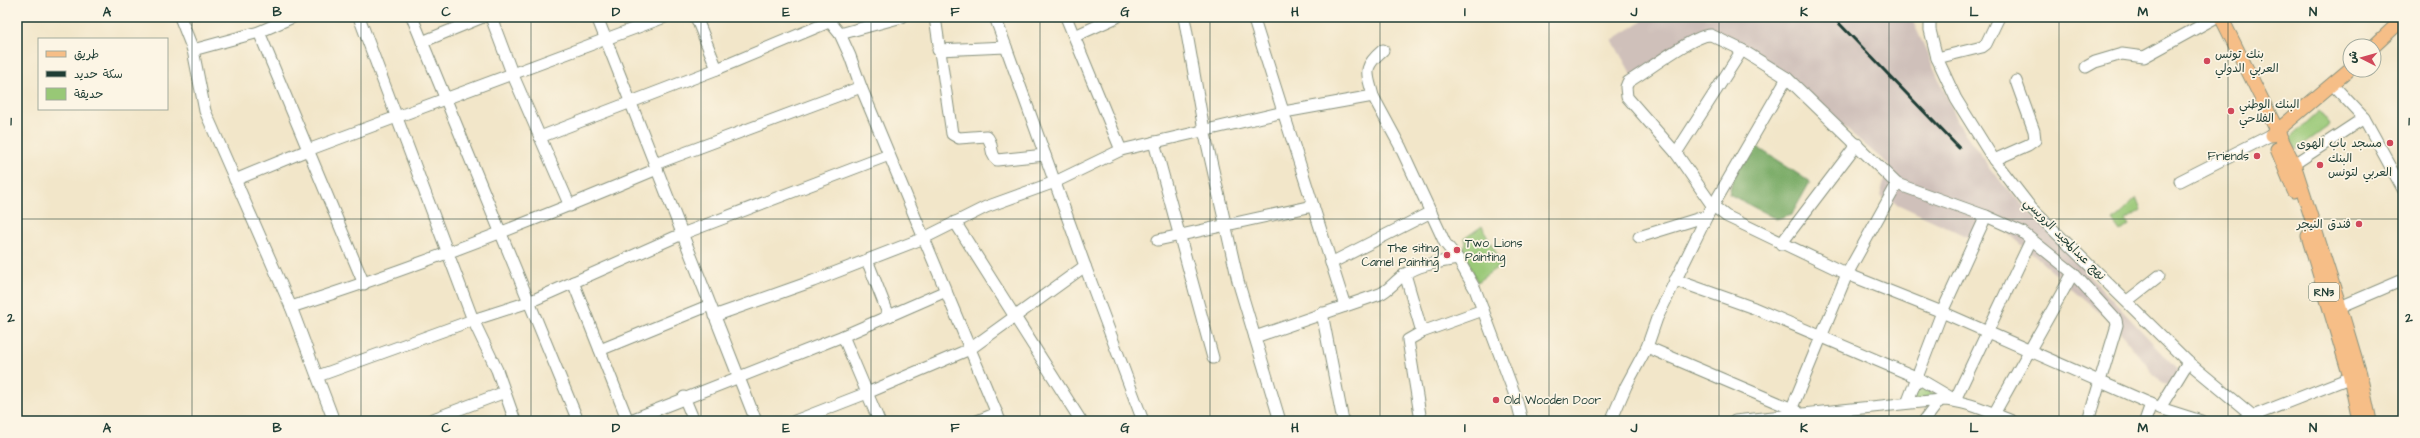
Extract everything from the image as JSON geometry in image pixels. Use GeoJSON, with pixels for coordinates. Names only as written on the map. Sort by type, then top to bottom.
{"type":"FeatureCollection","features":[{"type":"Feature","properties":{"kind":"main road","name":"RN3"},"geometry":{"type":"LineString","coordinates":[[2215,18],[2274,133],[2294,164],[2340,307],[2355,376],[2359,421]]}},
{"type":"Feature","properties":{"kind":"main road"},"geometry":{"type":"LineString","coordinates":[[2382,39],[2403,19]]}},
{"type":"Feature","properties":{"kind":"main road"},"geometry":{"type":"LineString","coordinates":[[2274,133],[2333,86],[2342,77]]}},
{"type":"Feature","properties":{"kind":"main road","name":"RN3"},"geometry":{"type":"LineString","coordinates":[[2274,133],[2370,421]]}},
{"type":"Feature","properties":{"kind":"street"},"geometry":{"type":"LineString","coordinates":[[180,17],[193,50],[205,111],[290,307],[318,376],[334,421]]}},
{"type":"Feature","properties":{"kind":"street"},"geometry":{"type":"LineString","coordinates":[[193,50],[259,32],[293,17]]}},
{"type":"Feature","properties":{"kind":"street"},"geometry":{"type":"LineString","coordinates":[[358,17],[447,254],[473,320],[505,392],[515,421]]}},
{"type":"Feature","properties":{"kind":"street"},"geometry":{"type":"LineString","coordinates":[[412,17],[578,421]]}},
{"type":"Feature","properties":{"kind":"street"},"geometry":{"type":"LineString","coordinates":[[422,42],[483,17]]}},
{"type":"Feature","properties":{"kind":"street"},"geometry":{"type":"LineString","coordinates":[[491,17],[512,73],[570,206]]}},
{"type":"Feature","properties":{"kind":"street"},"geometry":{"type":"LineString","coordinates":[[597,17],[756,421]]}},
{"type":"Feature","properties":{"kind":"street"},"geometry":{"type":"LineString","coordinates":[[235,180],[308,150],[445,98],[665,17]]}},
{"type":"Feature","properties":{"kind":"street"},"geometry":{"type":"LineString","coordinates":[[696,17],[717,69]]}},
{"type":"Feature","properties":{"kind":"street"},"geometry":{"type":"LineString","coordinates":[[840,34],[902,17]]}},
{"type":"Feature","properties":{"kind":"street"},"geometry":{"type":"LineString","coordinates":[[935,17],[938,50],[952,134],[959,138],[986,136],[990,142],[994,158],[1000,161],[1045,155]]}},
{"type":"Feature","properties":{"kind":"street"},"geometry":{"type":"LineString","coordinates":[[995,17],[1054,182],[1143,421]]}},
{"type":"Feature","properties":{"kind":"street"},"geometry":{"type":"LineString","coordinates":[[1066,17],[1121,150]]}},
{"type":"Feature","properties":{"kind":"street"},"geometry":{"type":"LineString","coordinates":[[1074,36],[1117,17]]}},
{"type":"Feature","properties":{"kind":"street"},"geometry":{"type":"LineString","coordinates":[[1184,17],[1204,130],[1238,281],[1280,421]]}},
{"type":"Feature","properties":{"kind":"street"},"geometry":{"type":"LineString","coordinates":[[1252,17],[1284,112],[1345,306]]}},
{"type":"Feature","properties":{"kind":"street","name":"نهج عبدالمجيد الرويسي"},"geometry":{"type":"LineString","coordinates":[[1930,17],[1930,30],[1937,58],[1956,99],[1994,160],[2032,209],[2188,362],[2257,418]]}},
{"type":"Feature","properties":{"kind":"street"},"geometry":{"type":"LineString","coordinates":[[1937,58],[1982,48],[1986,44],[1999,17]]}},
{"type":"Feature","properties":{"kind":"street"},"geometry":{"type":"LineString","coordinates":[[2086,67],[2095,62],[2122,54],[2144,57],[2215,18]]}},
{"type":"Feature","properties":{"kind":"street"},"geometry":{"type":"LineString","coordinates":[[540,137],[630,101],[717,69],[827,19],[840,34],[850,56],[861,87],[998,417],[977,421]]}},
{"type":"Feature","properties":{"kind":"street"},"geometry":{"type":"LineString","coordinates":[[259,32],[364,284]]}},
{"type":"Feature","properties":{"kind":"street"},"geometry":{"type":"LineString","coordinates":[[2088,421],[2100,379],[2117,325],[2116,320],[2073,273],[2016,228],[1896,184],[1788,78],[1742,50],[1711,35],[1706,34],[1628,82],[1626,87],[1627,96],[1676,154],[1712,205],[1726,216],[1781,244],[1847,274],[1942,312],[2029,351],[2100,379],[2156,406],[2201,421]]}},
{"type":"Feature","properties":{"kind":"street"},"geometry":{"type":"LineString","coordinates":[[938,50],[1006,47]]}},
{"type":"Feature","properties":{"kind":"street"},"geometry":{"type":"LineString","coordinates":[[1383,50],[1370,61],[1367,70],[1373,96],[1445,243],[1458,258],[1475,289],[1516,398],[1522,421]]}},
{"type":"Feature","properties":{"kind":"street"},"geometry":{"type":"LineString","coordinates":[[1676,154],[1742,50]]}},
{"type":"Feature","properties":{"kind":"street"},"geometry":{"type":"LineString","coordinates":[[1611,421],[1626,386],[1647,347],[1657,318],[1712,205],[1788,78]]}},
{"type":"Feature","properties":{"kind":"street"},"geometry":{"type":"LineString","coordinates":[[1994,160],[2028,145],[2035,140],[2034,131],[2016,81]]}},
{"type":"Feature","properties":{"kind":"street"},"geometry":{"type":"LineString","coordinates":[[2333,86],[2364,118],[2403,189]]}},
{"type":"Feature","properties":{"kind":"street"},"geometry":{"type":"LineString","coordinates":[[290,307],[364,284],[447,254],[500,232],[570,206],[656,167],[861,87]]}},
{"type":"Feature","properties":{"kind":"street"},"geometry":{"type":"LineString","coordinates":[[714,316],[813,281],[924,238],[986,207],[1054,182],[1121,150],[1284,112],[1373,96]]}},
{"type":"Feature","properties":{"kind":"street"},"geometry":{"type":"LineString","coordinates":[[2294,164],[2364,118]]}},
{"type":"Feature","properties":{"kind":"street"},"geometry":{"type":"LineString","coordinates":[[2180,181],[2274,133]]}},
{"type":"Feature","properties":{"kind":"street"},"geometry":{"type":"LineString","coordinates":[[1154,142],[1213,358]]}},
{"type":"Feature","properties":{"kind":"street"},"geometry":{"type":"LineString","coordinates":[[1781,244],[1856,144]]}},
{"type":"Feature","properties":{"kind":"street"},"geometry":{"type":"LineString","coordinates":[[318,376],[473,320],[529,302],[682,234],[889,155]]}},
{"type":"Feature","properties":{"kind":"street"},"geometry":{"type":"LineString","coordinates":[[1791,410],[1847,274],[1896,184]]}},
{"type":"Feature","properties":{"kind":"street"},"geometry":{"type":"LineString","coordinates":[[1158,240],[1313,206]]}},
{"type":"Feature","properties":{"kind":"street"},"geometry":{"type":"LineString","coordinates":[[1331,263],[1431,212]]}},
{"type":"Feature","properties":{"kind":"street"},"geometry":{"type":"LineString","coordinates":[[1639,237],[1707,216]]}},
{"type":"Feature","properties":{"kind":"street"},"geometry":{"type":"LineString","coordinates":[[1908,401],[1942,312],[1986,216]]}},
{"type":"Feature","properties":{"kind":"street"},"geometry":{"type":"LineString","coordinates":[[955,222],[1081,421]]}},
{"type":"Feature","properties":{"kind":"street"},"geometry":{"type":"LineString","coordinates":[[1955,400],[2031,240]]}},
{"type":"Feature","properties":{"kind":"street"},"geometry":{"type":"LineString","coordinates":[[1255,337],[1388,290],[1405,274],[1422,267],[1458,258]]}},
{"type":"Feature","properties":{"kind":"street"},"geometry":{"type":"LineString","coordinates":[[867,260],[889,316]]}},
{"type":"Feature","properties":{"kind":"street"},"geometry":{"type":"LineString","coordinates":[[795,421],[867,393],[970,349],[1085,266]]}},
{"type":"Feature","properties":{"kind":"street"},"geometry":{"type":"LineString","coordinates":[[1993,418],[2073,273]]}},
{"type":"Feature","properties":{"kind":"street"},"geometry":{"type":"LineString","coordinates":[[1405,274],[1422,332]]}},
{"type":"Feature","properties":{"kind":"street"},"geometry":{"type":"LineString","coordinates":[[2127,301],[2159,276]]}},
{"type":"Feature","properties":{"kind":"street"},"geometry":{"type":"LineString","coordinates":[[1675,280],[1754,308],[1916,377],[1955,400],[1993,418],[2012,421]]}},
{"type":"Feature","properties":{"kind":"street"},"geometry":{"type":"LineString","coordinates":[[2340,307],[2403,280]]}},
{"type":"Feature","properties":{"kind":"street"},"geometry":{"type":"LineString","coordinates":[[573,282],[628,421],[684,397],[843,336],[946,291]]}},
{"type":"Feature","properties":{"kind":"street"},"geometry":{"type":"LineString","coordinates":[[600,350],[710,305]]}},
{"type":"Feature","properties":{"kind":"street"},"geometry":{"type":"LineString","coordinates":[[1420,421],[1408,343],[1411,337],[1483,310]]}},
{"type":"Feature","properties":{"kind":"street"},"geometry":{"type":"LineString","coordinates":[[1322,313],[1342,421]]}},
{"type":"Feature","properties":{"kind":"street"},"geometry":{"type":"LineString","coordinates":[[843,336],[879,421]]}},
{"type":"Feature","properties":{"kind":"street"},"geometry":{"type":"LineString","coordinates":[[1647,347],[1791,410],[1809,414]]}},
{"type":"Feature","properties":{"kind":"street"},"geometry":{"type":"LineString","coordinates":[[2145,421],[2188,362]]}},
{"type":"Feature","properties":{"kind":"street"},"geometry":{"type":"LineString","coordinates":[[2240,421],[2257,418],[2355,376]]}},
{"type":"Feature","properties":{"kind":"street"},"geometry":{"type":"LineString","coordinates":[[428,421],[505,392]]}},
{"type":"Feature","properties":{"kind":"street"},"geometry":{"type":"LineString","coordinates":[[684,397],[694,421]]}},
{"type":"Feature","properties":{"kind":"street"},"geometry":{"type":"LineString","coordinates":[[1924,421],[1940,400]]}},
{"type":"Feature","properties":{"kind":"street"},"geometry":{"type":"LineString","coordinates":[[1736,421],[1809,414],[1908,401],[1955,400]]}},
{"type":"Feature","properties":{"kind":"shaded area"},"geometry":{"type":"Polygon","coordinates":[[[1648,17],[1911,17],[1961,128],[2002,183],[2181,373],[2172,387],[2161,383],[2114,325],[1985,213],[1972,239],[1880,196],[1889,165],[1792,84],[1704,28],[1633,77],[1612,40],[1648,17]]]}},
{"type":"Feature","properties":{"kind":"green space"},"geometry":{"type":"Polygon","coordinates":[[[2319,111],[2330,125],[2296,150],[2289,139],[2319,111]]]}},
{"type":"Feature","properties":{"kind":"green space"},"geometry":{"type":"Polygon","coordinates":[[[1754,145],[1810,182],[1792,214],[1776,219],[1729,194],[1733,177],[1754,145]]]}},
{"type":"Feature","properties":{"kind":"green space"},"geometry":{"type":"Polygon","coordinates":[[[2136,198],[2141,210],[2126,220],[2129,225],[2120,232],[2112,221],[2119,216],[2136,198]]]}},
{"type":"Feature","properties":{"kind":"green space"},"geometry":{"type":"Polygon","coordinates":[[[1482,226],[1502,264],[1477,282],[1463,249],[1466,244],[1465,238],[1482,226]]]}},
{"type":"Feature","properties":{"kind":"green space"},"geometry":{"type":"Polygon","coordinates":[[[1918,383],[1943,400],[1913,400],[1918,383]]]}},
{"type":"Feature","properties":{"kind":"railway"},"geometry":{"type":"LineString","coordinates":[[1833,17],[1959,148]]}},
{"type":"Feature","properties":{"kind":"place","name":"بنك تونس العربي الدولي"},"geometry":{"type":"Point","coordinates":[2207,61]}},
{"type":"Feature","properties":{"kind":"place","name":"البنك الوطني الفلاحي"},"geometry":{"type":"Point","coordinates":[2231,111]}},
{"type":"Feature","properties":{"kind":"place","name":"مسجد باب الهوى"},"geometry":{"type":"Point","coordinates":[2390,143]}},
{"type":"Feature","properties":{"kind":"place","name":"Friends"},"geometry":{"type":"Point","coordinates":[2257,156]}},
{"type":"Feature","properties":{"kind":"place","name":"البنك العربي لتونس"},"geometry":{"type":"Point","coordinates":[2320,165]}},
{"type":"Feature","properties":{"kind":"place","name":"فندق النيجر"},"geometry":{"type":"Point","coordinates":[2359,224]}},
{"type":"Feature","properties":{"kind":"place","name":"Two Lions Painting"},"geometry":{"type":"Point","coordinates":[1457,250]}},
{"type":"Feature","properties":{"kind":"place","name":"The siting Camel Painting"},"geometry":{"type":"Point","coordinates":[1447,255]}},
{"type":"Feature","properties":{"kind":"place","name":"Old Wooden Door"},"geometry":{"type":"Point","coordinates":[1496,400]}}]}
